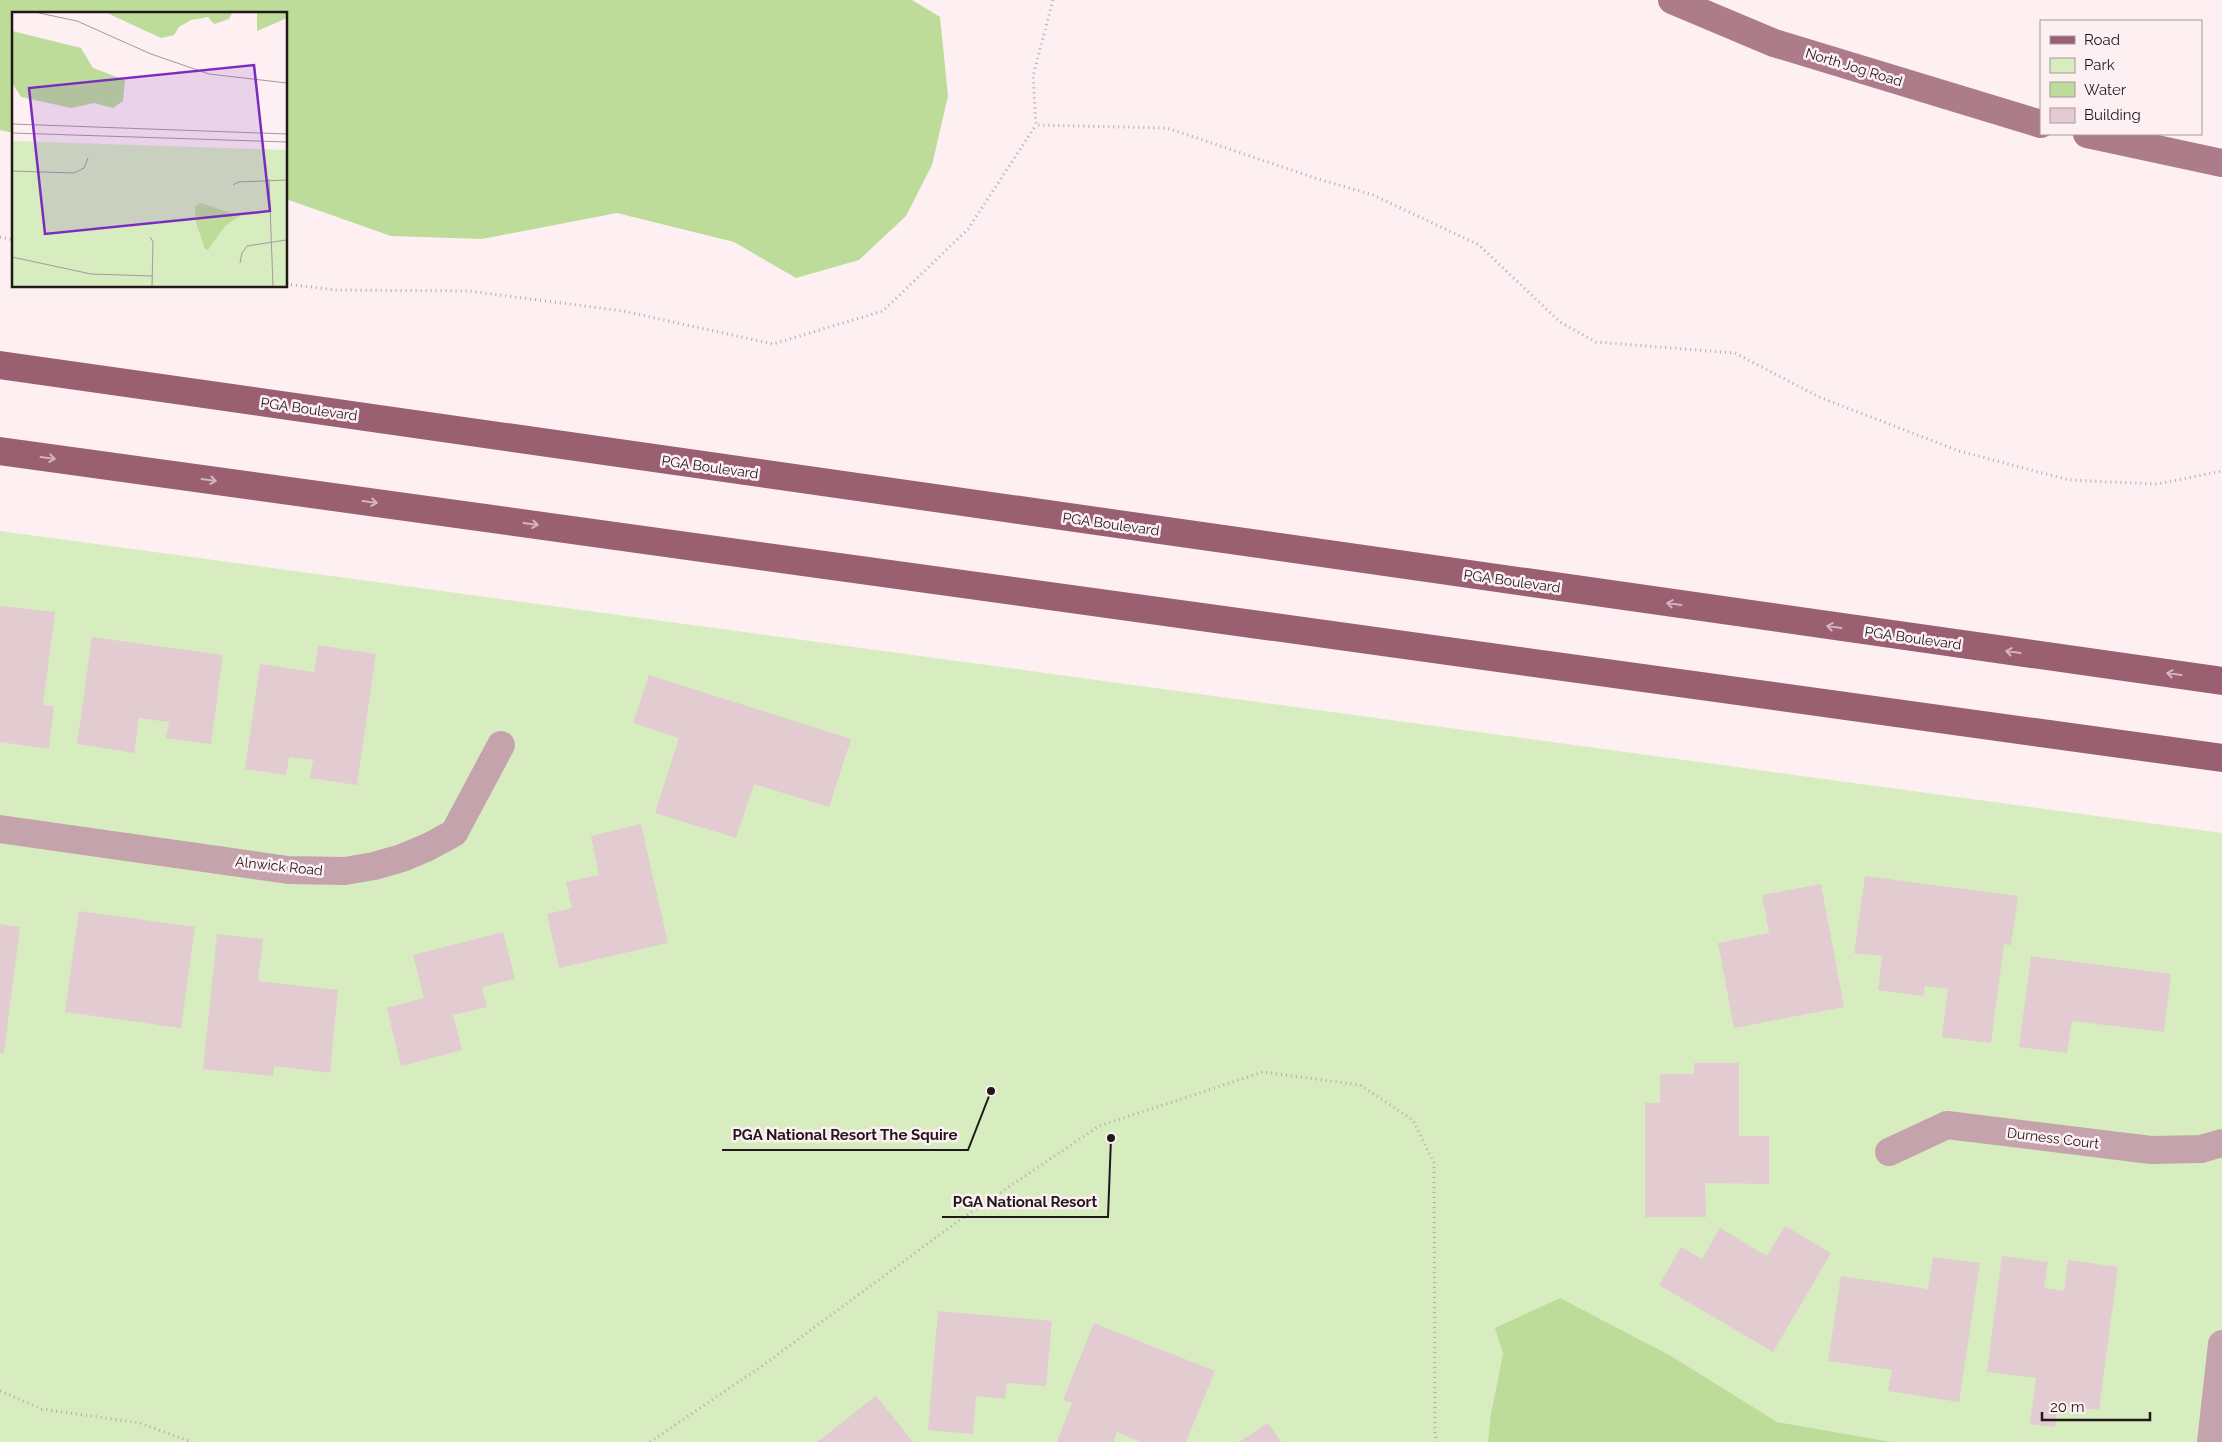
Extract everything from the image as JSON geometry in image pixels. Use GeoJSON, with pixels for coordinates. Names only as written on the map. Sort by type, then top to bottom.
{"type":"FeatureCollection","features":[{"type":"Feature","properties":{"kind":"main road","name":"PGA Boulevard"},"geometry":{"type":"LineString","coordinates":[[0,365],[2222,681]]}},
{"type":"Feature","properties":{"kind":"main road"},"geometry":{"type":"LineString","coordinates":[[0,451],[2222,758]]}},
{"type":"Feature","properties":{"kind":"street","name":"North Jog Road"},"geometry":{"type":"LineString","coordinates":[[1672,0],[1774,43],[2040,124]]}},
{"type":"Feature","properties":{"kind":"street"},"geometry":{"type":"LineString","coordinates":[[2092,135],[2222,162]]}},
{"type":"Feature","properties":{"kind":"street","name":"Alnwick Road"},"geometry":{"type":"LineString","coordinates":[[0,828],[288,870],[317,872],[355,869],[402,858],[454,833],[501,745]]}},
{"type":"Feature","properties":{"kind":"street","name":"Durness Court"},"geometry":{"type":"LineString","coordinates":[[1889,1152],[1947,1125],[2152,1150],[2201,1149],[2222,1143]]}},
{"type":"Feature","properties":{"kind":"street"},"geometry":{"type":"LineString","coordinates":[[2211,1442],[2222,1344]]}},
{"type":"Feature","properties":{"kind":"path"},"geometry":{"type":"LineString","coordinates":[[288,284],[336,290],[468,291],[622,311],[773,344],[884,311],[968,229],[1036,125],[1033,76],[1053,0]]}},
{"type":"Feature","properties":{"kind":"path"},"geometry":{"type":"LineString","coordinates":[[1036,125],[1167,128],[1318,179],[1373,194],[1479,245],[1560,322],[1596,342],[1735,353],[1819,397],[1958,451],[2069,480],[2157,484],[2222,471]]}},
{"type":"Feature","properties":{"kind":"path"},"geometry":{"type":"LineString","coordinates":[[650,1442],[762,1366],[957,1222],[1099,1126],[1263,1072],[1360,1085],[1413,1120],[1434,1163],[1435,1424],[1437,1442]]}},
{"type":"Feature","properties":{"kind":"path"},"geometry":{"type":"LineString","coordinates":[[0,1391],[42,1409],[140,1422],[192,1442]]}},
{"type":"Feature","properties":{"kind":"green space"},"geometry":{"type":"Polygon","coordinates":[[[0,531],[2222,833],[2222,1442],[0,1442],[0,531]]]}},
{"type":"Feature","properties":{"kind":"water"},"geometry":{"type":"Polygon","coordinates":[[[0,0],[912,0],[940,17],[948,96],[932,165],[906,216],[859,260],[796,278],[734,242],[617,213],[482,239],[391,236],[288,200],[288,12],[12,12],[12,133],[0,130],[0,0]]]}},
{"type":"Feature","properties":{"kind":"water"},"geometry":{"type":"Polygon","coordinates":[[[1560,1298],[1671,1356],[1777,1422],[1891,1442],[1488,1442],[1491,1414],[1503,1354],[1495,1328],[1560,1298]]]}},
{"type":"Feature","properties":{"kind":"building"},"geometry":{"type":"Polygon","coordinates":[[[0,606],[55,612],[43,705],[54,706],[49,749],[0,742],[0,606]]]}},
{"type":"Feature","properties":{"kind":"building"},"geometry":{"type":"Polygon","coordinates":[[[92,637],[223,655],[211,744],[166,738],[169,722],[139,718],[134,753],[77,744],[92,637]]]}},
{"type":"Feature","properties":{"kind":"building"},"geometry":{"type":"Polygon","coordinates":[[[318,645],[376,654],[357,785],[310,778],[313,760],[289,757],[286,775],[245,769],[260,664],[314,672],[318,645]]]}},
{"type":"Feature","properties":{"kind":"building"},"geometry":{"type":"Polygon","coordinates":[[[649,675],[851,739],[829,807],[754,784],[736,838],[655,813],[679,738],[633,723],[649,675]]]}},
{"type":"Feature","properties":{"kind":"building"},"geometry":{"type":"Polygon","coordinates":[[[641,824],[668,943],[559,968],[547,914],[572,908],[566,882],[599,875],[591,836],[641,824]]]}},
{"type":"Feature","properties":{"kind":"building"},"geometry":{"type":"Polygon","coordinates":[[[1865,876],[2018,896],[2011,945],[2004,944],[1991,1043],[1942,1037],[1948,989],[1925,986],[1923,996],[1878,990],[1882,956],[1854,953],[1865,876]]]}},
{"type":"Feature","properties":{"kind":"building"},"geometry":{"type":"Polygon","coordinates":[[[1821,884],[1844,1007],[1734,1028],[1718,943],[1769,933],[1762,895],[1821,884]]]}},
{"type":"Feature","properties":{"kind":"building"},"geometry":{"type":"Polygon","coordinates":[[[79,911],[195,927],[181,1028],[65,1012],[79,911]]]}},
{"type":"Feature","properties":{"kind":"building"},"geometry":{"type":"Polygon","coordinates":[[[0,924],[20,927],[4,1053],[0,1053],[0,924]]]}},
{"type":"Feature","properties":{"kind":"building"},"geometry":{"type":"Polygon","coordinates":[[[503,932],[515,979],[482,987],[487,1007],[453,1015],[462,1050],[401,1066],[387,1008],[424,998],[413,955],[503,932]]]}},
{"type":"Feature","properties":{"kind":"building"},"geometry":{"type":"Polygon","coordinates":[[[217,934],[263,939],[258,981],[338,990],[330,1073],[274,1066],[273,1076],[203,1069],[217,934]]]}},
{"type":"Feature","properties":{"kind":"building"},"geometry":{"type":"Polygon","coordinates":[[[2031,956],[2171,974],[2164,1032],[2072,1021],[2067,1053],[2019,1047],[2031,956]]]}},
{"type":"Feature","properties":{"kind":"building"},"geometry":{"type":"Polygon","coordinates":[[[1694,1063],[1739,1063],[1739,1136],[1769,1136],[1769,1184],[1705,1183],[1706,1217],[1645,1217],[1645,1103],[1660,1103],[1660,1074],[1694,1074],[1694,1063]]]}},
{"type":"Feature","properties":{"kind":"building"},"geometry":{"type":"Polygon","coordinates":[[[1785,1226],[1831,1253],[1773,1352],[1659,1285],[1681,1247],[1702,1259],[1720,1228],[1767,1256],[1785,1226]]]}},
{"type":"Feature","properties":{"kind":"building"},"geometry":{"type":"Polygon","coordinates":[[[2002,1256],[2048,1262],[2044,1288],[2064,1291],[2068,1260],[2118,1267],[2099,1410],[2058,1405],[2055,1427],[2030,1424],[2036,1378],[1987,1372],[2002,1256]]]}},
{"type":"Feature","properties":{"kind":"building"},"geometry":{"type":"Polygon","coordinates":[[[1933,1257],[1980,1263],[1959,1402],[1888,1391],[1892,1370],[1828,1361],[1841,1276],[1928,1289],[1933,1257]]]}},
{"type":"Feature","properties":{"kind":"building"},"geometry":{"type":"Polygon","coordinates":[[[938,1311],[1052,1321],[1046,1386],[1007,1383],[1005,1399],[976,1396],[973,1434],[928,1430],[938,1311]]]}},
{"type":"Feature","properties":{"kind":"building"},"geometry":{"type":"Polygon","coordinates":[[[1094,1323],[1215,1371],[1186,1442],[1141,1442],[1117,1432],[1113,1442],[1057,1442],[1072,1403],[1063,1400],[1094,1323]]]}},
{"type":"Feature","properties":{"kind":"building"},"geometry":{"type":"Polygon","coordinates":[[[876,1396],[913,1442],[817,1442],[876,1396]]]}},
{"type":"Feature","properties":{"kind":"building"},"geometry":{"type":"Polygon","coordinates":[[[1268,1423],[1281,1442],[1239,1442],[1268,1423]]]}},
{"type":"Feature","properties":{"kind":"place","name":"PGA National Resort The Squire"},"geometry":{"type":"Point","coordinates":[991,1091]}},
{"type":"Feature","properties":{"kind":"place","name":"PGA National Resort"},"geometry":{"type":"Point","coordinates":[1111,1138]}}]}
